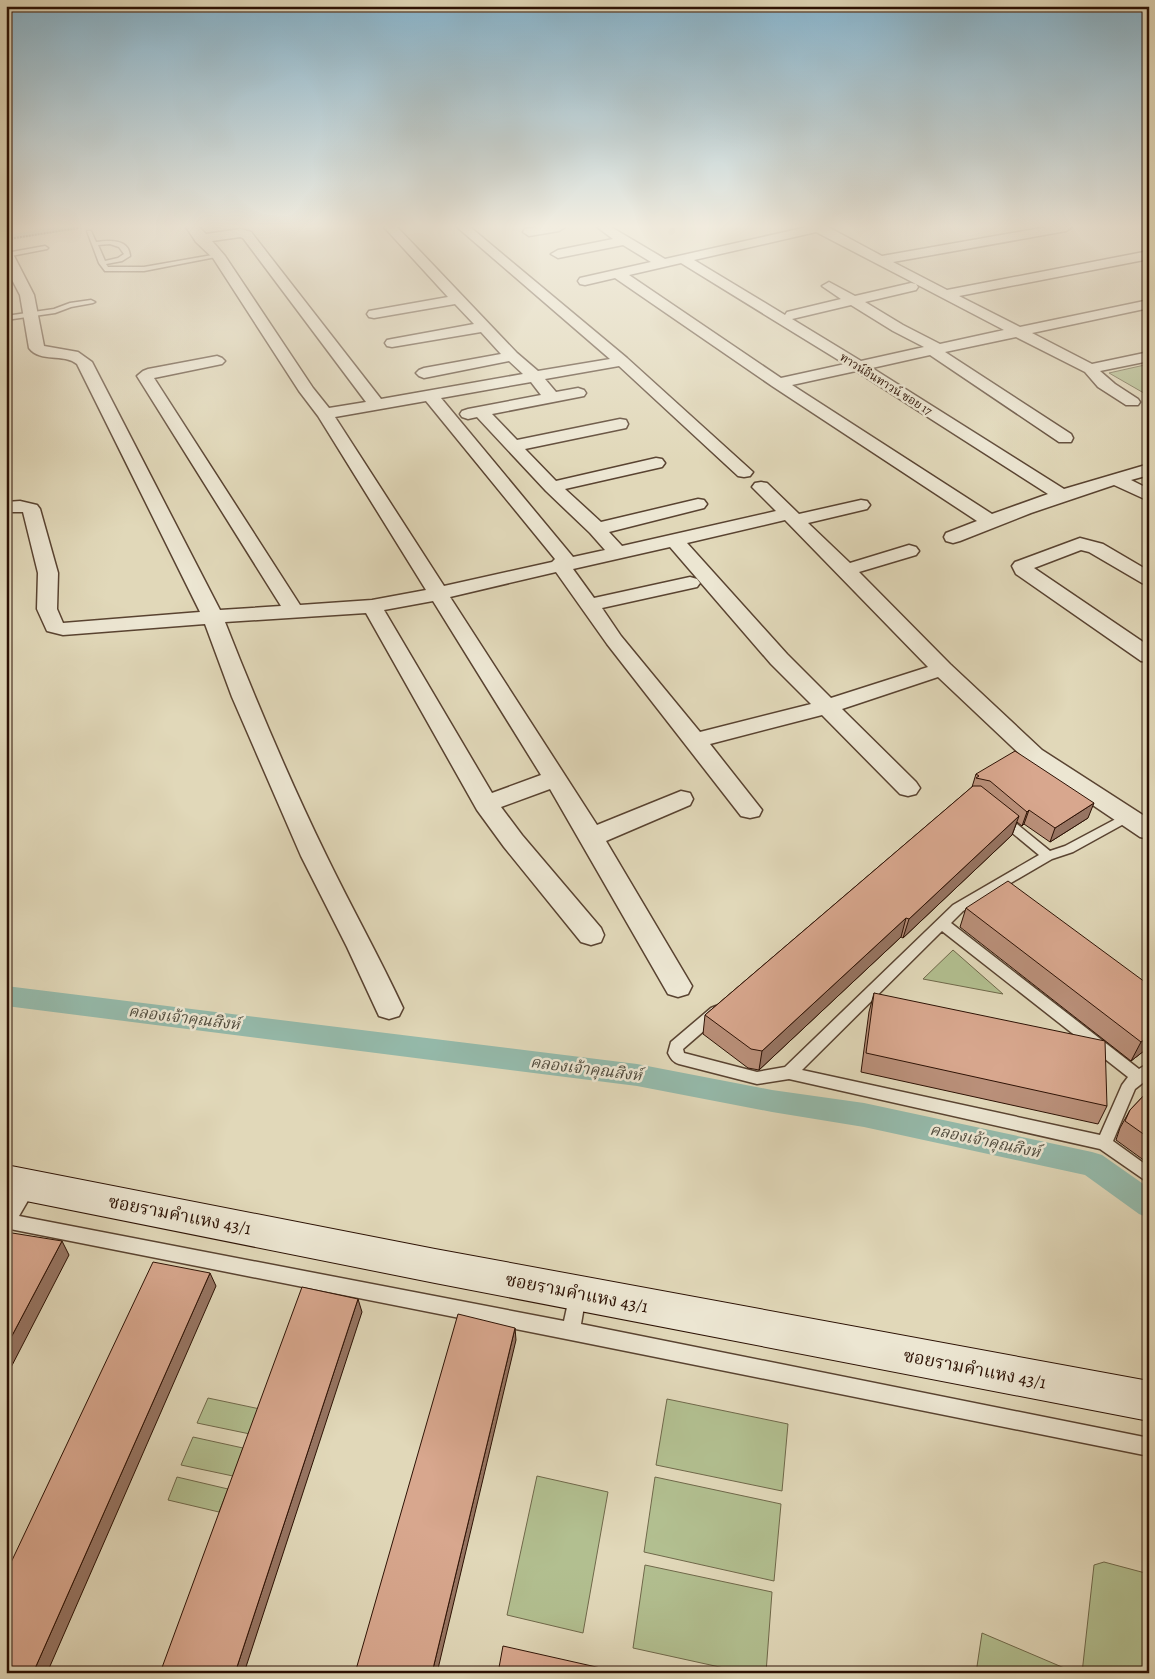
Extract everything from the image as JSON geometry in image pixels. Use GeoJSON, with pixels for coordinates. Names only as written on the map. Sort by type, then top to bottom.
{"type":"FeatureCollection","features":[{"type":"Feature","properties":{"kind":"street"},"geometry":{"type":"LineString","coordinates":[[29,305],[33,334],[39,350],[70,353],[76,355],[84,362],[213,617],[243,697],[314,856],[361,947],[389,1008]]}},
{"type":"Feature","properties":{"kind":"street"},"geometry":{"type":"LineString","coordinates":[[250,305],[307,392],[325,414],[439,592],[591,837],[678,986]]}},
{"type":"Feature","properties":{"kind":"street"},"geometry":{"type":"LineString","coordinates":[[299,305],[377,405]]}},
{"type":"Feature","properties":{"kind":"street"},"geometry":{"type":"LineString","coordinates":[[374,314],[424,305]]}},
{"type":"Feature","properties":{"kind":"street"},"geometry":{"type":"LineString","coordinates":[[466,305],[512,356],[534,376],[552,398]]}},
{"type":"Feature","properties":{"kind":"street"},"geometry":{"type":"LineString","coordinates":[[556,305],[622,361],[744,472]]}},
{"type":"Feature","properties":{"kind":"street"},"geometry":{"type":"LineString","coordinates":[[664,305],[778,383],[990,521]]}},
{"type":"Feature","properties":{"kind":"street","name":"ทาวน์อินทาวน์ ซอย 17"},"geometry":{"type":"LineString","coordinates":[[758,305],[1063,496]]}},
{"type":"Feature","properties":{"kind":"street"},"geometry":{"type":"LineString","coordinates":[[792,315],[834,305]]}},
{"type":"Feature","properties":{"kind":"street"},"geometry":{"type":"LineString","coordinates":[[860,305],[934,349],[1065,438]]}},
{"type":"Feature","properties":{"kind":"street"},"geometry":{"type":"LineString","coordinates":[[968,305],[1090,369],[1097,379],[1132,402]]}},
{"type":"Feature","properties":{"kind":"street"},"geometry":{"type":"LineString","coordinates":[[778,383],[1142,305]]}},
{"type":"Feature","properties":{"kind":"street"},"geometry":{"type":"LineString","coordinates":[[392,343],[485,327]]}},
{"type":"Feature","properties":{"kind":"street"},"geometry":{"type":"LineString","coordinates":[[424,373],[512,356]]}},
{"type":"Feature","properties":{"kind":"street"},"geometry":{"type":"LineString","coordinates":[[1090,369],[1149,356]]}},
{"type":"Feature","properties":{"kind":"street"},"geometry":{"type":"LineString","coordinates":[[217,361],[145,376],[294,611]]}},
{"type":"Feature","properties":{"kind":"street"},"geometry":{"type":"LineString","coordinates":[[325,414],[622,361]]}},
{"type":"Feature","properties":{"kind":"street"},"geometry":{"type":"LineString","coordinates":[[578,393],[473,413],[513,446],[552,487],[597,529],[617,552]]}},
{"type":"Feature","properties":{"kind":"street"},"geometry":{"type":"LineString","coordinates":[[430,395],[564,564],[614,640],[750,810]]}},
{"type":"Feature","properties":{"kind":"street"},"geometry":{"type":"LineString","coordinates":[[513,446],[620,424]]}},
{"type":"Feature","properties":{"kind":"street"},"geometry":{"type":"LineString","coordinates":[[552,487],[656,463]]}},
{"type":"Feature","properties":{"kind":"street"},"geometry":{"type":"LineString","coordinates":[[953,536],[1063,496],[1149,469]]}},
{"type":"Feature","properties":{"kind":"street"},"geometry":{"type":"LineString","coordinates":[[1116,479],[1149,496]]}},
{"type":"Feature","properties":{"kind":"street"},"geometry":{"type":"LineString","coordinates":[[761,487],[846,570],[942,669],[1034,755],[1149,831]]}},
{"type":"Feature","properties":{"kind":"street"},"geometry":{"type":"LineString","coordinates":[[597,529],[698,504]]}},
{"type":"Feature","properties":{"kind":"street"},"geometry":{"type":"LineString","coordinates":[[6,507],[20,506],[31,508],[48,574],[48,609],[54,627],[63,629],[372,606],[674,539],[861,505]]}},
{"type":"Feature","properties":{"kind":"street"},"geometry":{"type":"LineString","coordinates":[[674,539],[779,658],[908,788]]}},
{"type":"Feature","properties":{"kind":"street"},"geometry":{"type":"LineString","coordinates":[[1149,579],[1089,544],[1080,544],[1022,566],[1023,570],[1149,656]]}},
{"type":"Feature","properties":{"kind":"street"},"geometry":{"type":"LineString","coordinates":[[846,570],[909,550]]}},
{"type":"Feature","properties":{"kind":"street"},"geometry":{"type":"LineString","coordinates":[[590,605],[690,583]]}},
{"type":"Feature","properties":{"kind":"street"},"geometry":{"type":"LineString","coordinates":[[372,606],[486,804],[513,841],[591,935]]}},
{"type":"Feature","properties":{"kind":"street"},"geometry":{"type":"LineString","coordinates":[[695,741],[828,706],[942,669]]}},
{"type":"Feature","properties":{"kind":"street"},"geometry":{"type":"LineString","coordinates":[[486,804],[555,779]]}},
{"type":"Feature","properties":{"kind":"street"},"geometry":{"type":"LineString","coordinates":[[591,837],[681,799]]}},
{"type":"Feature","properties":{"kind":"street","name":"ซอยรามคำแหง 43/1"},"geometry":{"type":"LineString","coordinates":[[17,1183],[577,1293],[1149,1401]]}},
{"type":"Feature","properties":{"kind":"lane"},"geometry":{"type":"LineString","coordinates":[[6,318],[75,305]]}},
{"type":"Feature","properties":{"kind":"lane"},"geometry":{"type":"LineString","coordinates":[[995,813],[1048,856]]}},
{"type":"Feature","properties":{"kind":"lane"},"geometry":{"type":"LineString","coordinates":[[789,1073],[958,908],[1048,856],[1069,849],[1127,817]]}},
{"type":"Feature","properties":{"kind":"lane"},"geometry":{"type":"LineString","coordinates":[[942,924],[1144,1073],[1129,1085],[1104,1143]]}},
{"type":"Feature","properties":{"kind":"lane"},"geometry":{"type":"LineString","coordinates":[[729,1001],[676,1046],[675,1053],[679,1058],[756,1078],[789,1073],[1104,1143],[1149,1176]]}},
{"type":"Feature","properties":{"kind":"lane"},"geometry":{"type":"LineString","coordinates":[[17,1183],[6,1222],[571,1331],[1149,1447]]}},
{"type":"Feature","properties":{"kind":"lane"},"geometry":{"type":"LineString","coordinates":[[571,1331],[577,1293]]}},
{"type":"Feature","properties":{"kind":"green space"},"geometry":{"type":"Polygon","coordinates":[[[1149,364],[1149,396],[1109,373],[1149,364]]]}},
{"type":"Feature","properties":{"kind":"green space"},"geometry":{"type":"Polygon","coordinates":[[[953,950],[1003,994],[923,979],[953,950]]]}},
{"type":"Feature","properties":{"kind":"green space"},"geometry":{"type":"Polygon","coordinates":[[[208,1398],[260,1409],[250,1434],[197,1423],[208,1398]]]}},
{"type":"Feature","properties":{"kind":"green space"},"geometry":{"type":"Polygon","coordinates":[[[667,1399],[788,1424],[782,1491],[656,1465],[667,1399]]]}},
{"type":"Feature","properties":{"kind":"green space"},"geometry":{"type":"Polygon","coordinates":[[[193,1437],[243,1448],[233,1476],[181,1465],[193,1437]]]}},
{"type":"Feature","properties":{"kind":"green space"},"geometry":{"type":"Polygon","coordinates":[[[537,1476],[608,1492],[583,1633],[507,1615],[537,1476]]]}},
{"type":"Feature","properties":{"kind":"green space"},"geometry":{"type":"Polygon","coordinates":[[[177,1477],[228,1489],[219,1512],[168,1500],[177,1477]]]}},
{"type":"Feature","properties":{"kind":"green space"},"geometry":{"type":"Polygon","coordinates":[[[655,1477],[781,1504],[774,1581],[644,1552],[655,1477]]]}},
{"type":"Feature","properties":{"kind":"green space"},"geometry":{"type":"Polygon","coordinates":[[[1104,1562],[1149,1574],[1149,1673],[1082,1673],[1094,1565],[1104,1562]]]}},
{"type":"Feature","properties":{"kind":"green space"},"geometry":{"type":"Polygon","coordinates":[[[645,1565],[772,1592],[766,1673],[747,1673],[633,1648],[645,1565]]]}},
{"type":"Feature","properties":{"kind":"green space"},"geometry":{"type":"Polygon","coordinates":[[[982,1633],[1069,1670],[1069,1673],[976,1673],[982,1633]]]}},
{"type":"Feature","properties":{"kind":"building"},"geometry":{"type":"Polygon","coordinates":[[[1015,751],[1094,803],[1055,828],[1029,810],[1027,812],[990,781],[976,778],[979,776],[976,774],[1015,751]]]}},
{"type":"Feature","properties":{"kind":"building"},"geometry":{"type":"Polygon","coordinates":[[[973,786],[981,786],[1019,816],[909,919],[906,918],[762,1051],[751,1049],[705,1015],[973,786]]]}},
{"type":"Feature","properties":{"kind":"building"},"geometry":{"type":"Polygon","coordinates":[[[1008,881],[1149,985],[1149,1036],[1141,1042],[966,908],[1008,881]]]}},
{"type":"Feature","properties":{"kind":"building"},"geometry":{"type":"Polygon","coordinates":[[[874,993],[1105,1041],[1107,1106],[866,1053],[874,993]]]}},
{"type":"Feature","properties":{"kind":"building"},"geometry":{"type":"Polygon","coordinates":[[[1149,1090],[1149,1138],[1125,1121],[1130,1110],[1149,1090]]]}},
{"type":"Feature","properties":{"kind":"building"},"geometry":{"type":"Polygon","coordinates":[[[6,1232],[62,1241],[6,1347],[6,1232]]]}},
{"type":"Feature","properties":{"kind":"building"},"geometry":{"type":"Polygon","coordinates":[[[153,1262],[210,1273],[33,1673],[6,1671],[6,1573],[153,1262]]]}},
{"type":"Feature","properties":{"kind":"building"},"geometry":{"type":"Polygon","coordinates":[[[302,1287],[358,1299],[235,1673],[160,1673],[302,1287]]]}},
{"type":"Feature","properties":{"kind":"building"},"geometry":{"type":"Polygon","coordinates":[[[458,1314],[515,1328],[432,1673],[355,1673],[458,1314]]]}},
{"type":"Feature","properties":{"kind":"building"},"geometry":{"type":"Polygon","coordinates":[[[503,1646],[623,1673],[498,1673],[503,1646]]]}},
{"type":"Feature","properties":{"kind":"waterway","name":"คลองเจ้าคุณสิงห์"},"geometry":{"type":"LineString","coordinates":[[6,996],[637,1075],[772,1101],[864,1115],[1092,1164],[1149,1205]]}}]}
